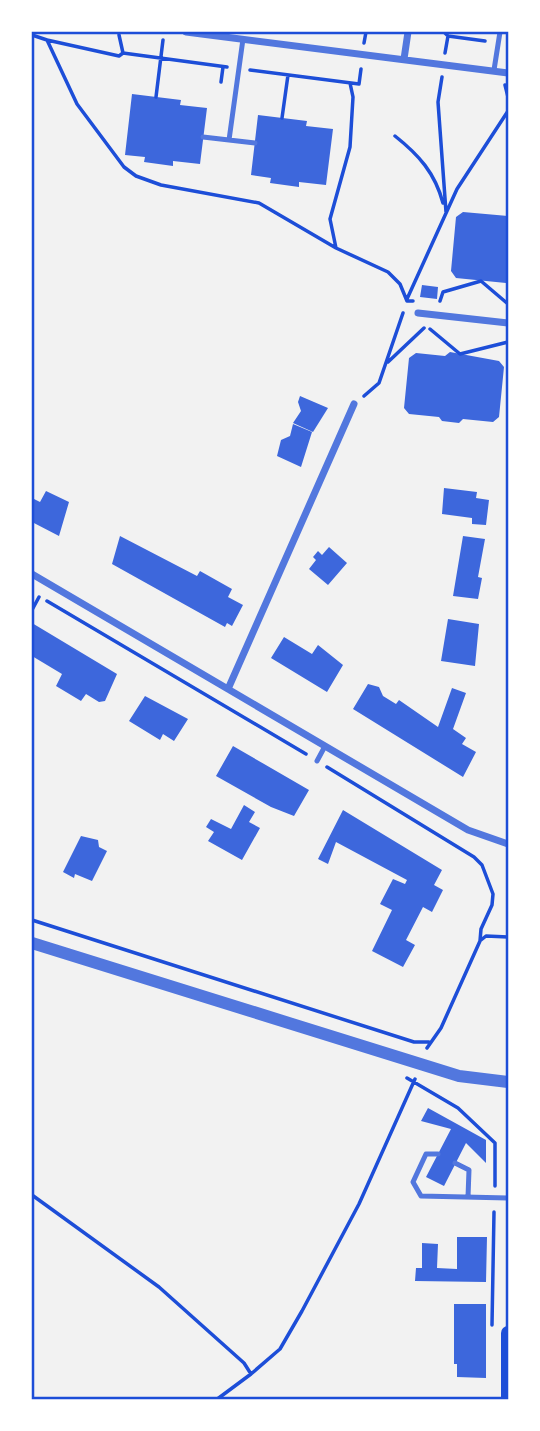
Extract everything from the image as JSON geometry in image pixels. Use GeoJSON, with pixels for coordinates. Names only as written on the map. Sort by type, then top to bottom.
{"type":"FeatureCollection","features":[{"type":"Feature","properties":{"kind":"main road"},"geometry":{"type":"LineString","coordinates":[[508,1399],[509,1333]]}},
{"type":"Feature","properties":{"kind":"street"},"geometry":{"type":"LineString","coordinates":[[186,32],[509,72]]}},
{"type":"Feature","properties":{"kind":"street"},"geometry":{"type":"LineString","coordinates":[[404,58],[408,32]]}},
{"type":"Feature","properties":{"kind":"street"},"geometry":{"type":"LineString","coordinates":[[418,313],[509,323]]}},
{"type":"Feature","properties":{"kind":"street"},"geometry":{"type":"LineString","coordinates":[[229,689],[354,404]]}},
{"type":"Feature","properties":{"kind":"street"},"geometry":{"type":"LineString","coordinates":[[32,574],[324,748],[468,830],[509,844]]}},
{"type":"Feature","properties":{"kind":"street"},"geometry":{"type":"LineString","coordinates":[[32,943],[459,1076],[509,1082]]}},
{"type":"Feature","properties":{"kind":"lane"},"geometry":{"type":"LineString","coordinates":[[494,71],[500,32]]}},
{"type":"Feature","properties":{"kind":"lane"},"geometry":{"type":"LineString","coordinates":[[229,140],[243,38]]}},
{"type":"Feature","properties":{"kind":"lane"},"geometry":{"type":"LineString","coordinates":[[203,137],[255,143]]}},
{"type":"Feature","properties":{"kind":"lane"},"geometry":{"type":"LineString","coordinates":[[317,761],[324,748]]}},
{"type":"Feature","properties":{"kind":"lane"},"geometry":{"type":"LineString","coordinates":[[438,1154],[426,1154],[413,1182],[421,1196],[509,1198]]}},
{"type":"Feature","properties":{"kind":"lane"},"geometry":{"type":"LineString","coordinates":[[455,1163],[469,1170],[468,1197]]}},
{"type":"Feature","properties":{"kind":"path"},"geometry":{"type":"LineString","coordinates":[[364,44],[366,32]]}},
{"type":"Feature","properties":{"kind":"path"},"geometry":{"type":"LineString","coordinates":[[445,55],[446,34],[491,42]]}},
{"type":"Feature","properties":{"kind":"path"},"geometry":{"type":"LineString","coordinates":[[32,35],[107,55],[119,56],[123,53],[230,67]]}},
{"type":"Feature","properties":{"kind":"path"},"geometry":{"type":"LineString","coordinates":[[120,35],[123,53]]}},
{"type":"Feature","properties":{"kind":"path"},"geometry":{"type":"LineString","coordinates":[[47,40],[77,104],[124,167],[136,176],[161,185],[258,203],[336,248],[388,272],[400,284],[407,301]]}},
{"type":"Feature","properties":{"kind":"path"},"geometry":{"type":"LineString","coordinates":[[156,97],[163,40]]}},
{"type":"Feature","properties":{"kind":"path"},"geometry":{"type":"LineString","coordinates":[[443,64],[439,102],[446,214]]}},
{"type":"Feature","properties":{"kind":"path"},"geometry":{"type":"LineString","coordinates":[[221,82],[223,66]]}},
{"type":"Feature","properties":{"kind":"path"},"geometry":{"type":"LineString","coordinates":[[246,69],[359,84],[361,67]]}},
{"type":"Feature","properties":{"kind":"path"},"geometry":{"type":"LineString","coordinates":[[282,118],[288,75]]}},
{"type":"Feature","properties":{"kind":"path"},"geometry":{"type":"LineString","coordinates":[[336,248],[330,219],[350,147],[353,97],[350,83]]}},
{"type":"Feature","properties":{"kind":"path"},"geometry":{"type":"LineString","coordinates":[[354,404],[379,383],[407,301],[446,214],[490,134],[509,111]]}},
{"type":"Feature","properties":{"kind":"path"},"geometry":{"type":"LineString","coordinates":[[395,136],[415,152],[437,180],[446,214]]}},
{"type":"Feature","properties":{"kind":"path"},"geometry":{"type":"LineString","coordinates":[[430,302],[440,303],[443,292],[481,281],[509,304]]}},
{"type":"Feature","properties":{"kind":"path"},"geometry":{"type":"LineString","coordinates":[[407,301],[421,301]]}},
{"type":"Feature","properties":{"kind":"path"},"geometry":{"type":"LineString","coordinates":[[386,363],[424,328]]}},
{"type":"Feature","properties":{"kind":"path"},"geometry":{"type":"LineString","coordinates":[[434,335],[460,354],[509,342]]}},
{"type":"Feature","properties":{"kind":"path"},"geometry":{"type":"LineString","coordinates":[[32,610],[39,597],[474,855],[482,865],[493,900],[481,929],[480,941],[441,1028],[426,1050]]}},
{"type":"Feature","properties":{"kind":"path"},"geometry":{"type":"LineString","coordinates":[[32,920],[403,1038],[429,1042]]}},
{"type":"Feature","properties":{"kind":"path"},"geometry":{"type":"LineString","coordinates":[[480,941],[486,936],[509,937]]}},
{"type":"Feature","properties":{"kind":"path"},"geometry":{"type":"LineString","coordinates":[[397,1073],[457,1108],[495,1143],[495,1186]]}},
{"type":"Feature","properties":{"kind":"path"},"geometry":{"type":"LineString","coordinates":[[216,1399],[280,1349],[359,1204],[414,1082]]}},
{"type":"Feature","properties":{"kind":"path"},"geometry":{"type":"LineString","coordinates":[[32,1195],[159,1287],[233,1352],[251,1374]]}},
{"type":"Feature","properties":{"kind":"path"},"geometry":{"type":"LineString","coordinates":[[492,1332],[494,1212]]}},
{"type":"Feature","properties":{"kind":"building"},"geometry":{"type":"Polygon","coordinates":[[[132,94],[181,100],[180,105],[207,108],[200,164],[173,161],[173,166],[144,162],[145,157],[125,155],[132,94]]]}},
{"type":"Feature","properties":{"kind":"building"},"geometry":{"type":"Polygon","coordinates":[[[258,115],[307,121],[306,126],[333,129],[326,185],[299,182],[299,187],[270,183],[271,178],[251,175],[258,115]]]}},
{"type":"Feature","properties":{"kind":"building"},"geometry":{"type":"Polygon","coordinates":[[[463,212],[508,216],[506,283],[456,278],[451,271],[456,217],[463,212]]]}},
{"type":"Feature","properties":{"kind":"building"},"geometry":{"type":"Polygon","coordinates":[[[422,285],[438,287],[437,299],[420,297],[422,285]]]}},
{"type":"Feature","properties":{"kind":"building"},"geometry":{"type":"Polygon","coordinates":[[[450,352],[499,361],[504,367],[499,417],[493,422],[463,419],[459,423],[442,421],[439,417],[409,414],[404,408],[409,358],[416,353],[445,356],[450,352]]]}},
{"type":"Feature","properties":{"kind":"building"},"geometry":{"type":"Polygon","coordinates":[[[300,396],[328,408],[313,432],[293,423],[301,411],[298,402],[300,396]]]}},
{"type":"Feature","properties":{"kind":"building"},"geometry":{"type":"Polygon","coordinates":[[[293,424],[312,432],[301,467],[277,456],[281,440],[290,436],[293,424]]]}},
{"type":"Feature","properties":{"kind":"building"},"geometry":{"type":"Polygon","coordinates":[[[444,488],[477,492],[476,498],[489,500],[486,525],[472,524],[472,518],[442,514],[444,488]]]}},
{"type":"Feature","properties":{"kind":"building"},"geometry":{"type":"Polygon","coordinates":[[[46,491],[69,502],[59,536],[32,522],[32,498],[40,502],[46,491]]]}},
{"type":"Feature","properties":{"kind":"building"},"geometry":{"type":"Polygon","coordinates":[[[120,536],[197,576],[200,571],[232,589],[228,597],[243,605],[232,626],[227,623],[225,627],[112,564],[120,536]]]}},
{"type":"Feature","properties":{"kind":"building"},"geometry":{"type":"Polygon","coordinates":[[[463,536],[485,539],[478,577],[482,578],[478,599],[453,596],[463,536]]]}},
{"type":"Feature","properties":{"kind":"building"},"geometry":{"type":"Polygon","coordinates":[[[329,547],[347,563],[328,585],[309,569],[316,560],[313,557],[318,551],[322,555],[329,547]]]}},
{"type":"Feature","properties":{"kind":"building"},"geometry":{"type":"Polygon","coordinates":[[[448,619],[479,624],[475,666],[441,661],[448,619]]]}},
{"type":"Feature","properties":{"kind":"building"},"geometry":{"type":"Polygon","coordinates":[[[32,623],[117,674],[105,701],[99,702],[86,694],[81,701],[56,686],[62,674],[32,656],[32,623]]]}},
{"type":"Feature","properties":{"kind":"building"},"geometry":{"type":"Polygon","coordinates":[[[284,637],[312,654],[318,645],[343,665],[327,692],[271,658],[284,637]]]}},
{"type":"Feature","properties":{"kind":"building"},"geometry":{"type":"Polygon","coordinates":[[[368,684],[379,687],[383,696],[396,704],[399,700],[438,727],[452,688],[466,693],[453,729],[466,738],[462,744],[476,752],[463,777],[353,709],[368,684]]]}},
{"type":"Feature","properties":{"kind":"building"},"geometry":{"type":"Polygon","coordinates":[[[145,696],[188,719],[174,741],[163,734],[160,740],[129,721],[145,696]]]}},
{"type":"Feature","properties":{"kind":"building"},"geometry":{"type":"Polygon","coordinates":[[[233,746],[309,790],[294,816],[271,807],[216,776],[233,746]]]}},
{"type":"Feature","properties":{"kind":"building"},"geometry":{"type":"Polygon","coordinates":[[[244,805],[255,812],[249,822],[260,828],[242,860],[208,841],[214,832],[206,827],[211,819],[231,829],[244,805]]]}},
{"type":"Feature","properties":{"kind":"building"},"geometry":{"type":"Polygon","coordinates":[[[343,810],[442,870],[434,885],[443,890],[432,912],[423,907],[406,940],[415,945],[403,967],[372,951],[392,910],[380,904],[393,879],[405,884],[407,880],[336,842],[328,864],[318,859],[343,810]]]}},
{"type":"Feature","properties":{"kind":"building"},"geometry":{"type":"Polygon","coordinates":[[[81,836],[98,840],[99,847],[107,851],[92,881],[75,874],[74,878],[63,872],[81,836]]]}},
{"type":"Feature","properties":{"kind":"building"},"geometry":{"type":"Polygon","coordinates":[[[428,1108],[486,1140],[486,1163],[466,1143],[444,1186],[426,1177],[451,1129],[421,1121],[428,1108]]]}},
{"type":"Feature","properties":{"kind":"building"},"geometry":{"type":"Polygon","coordinates":[[[457,1237],[487,1237],[486,1282],[415,1281],[416,1268],[422,1268],[422,1243],[438,1244],[437,1268],[457,1269],[457,1237]]]}},
{"type":"Feature","properties":{"kind":"building"},"geometry":{"type":"Polygon","coordinates":[[[454,1304],[486,1304],[486,1378],[457,1377],[457,1364],[454,1364],[454,1304]]]}}]}
